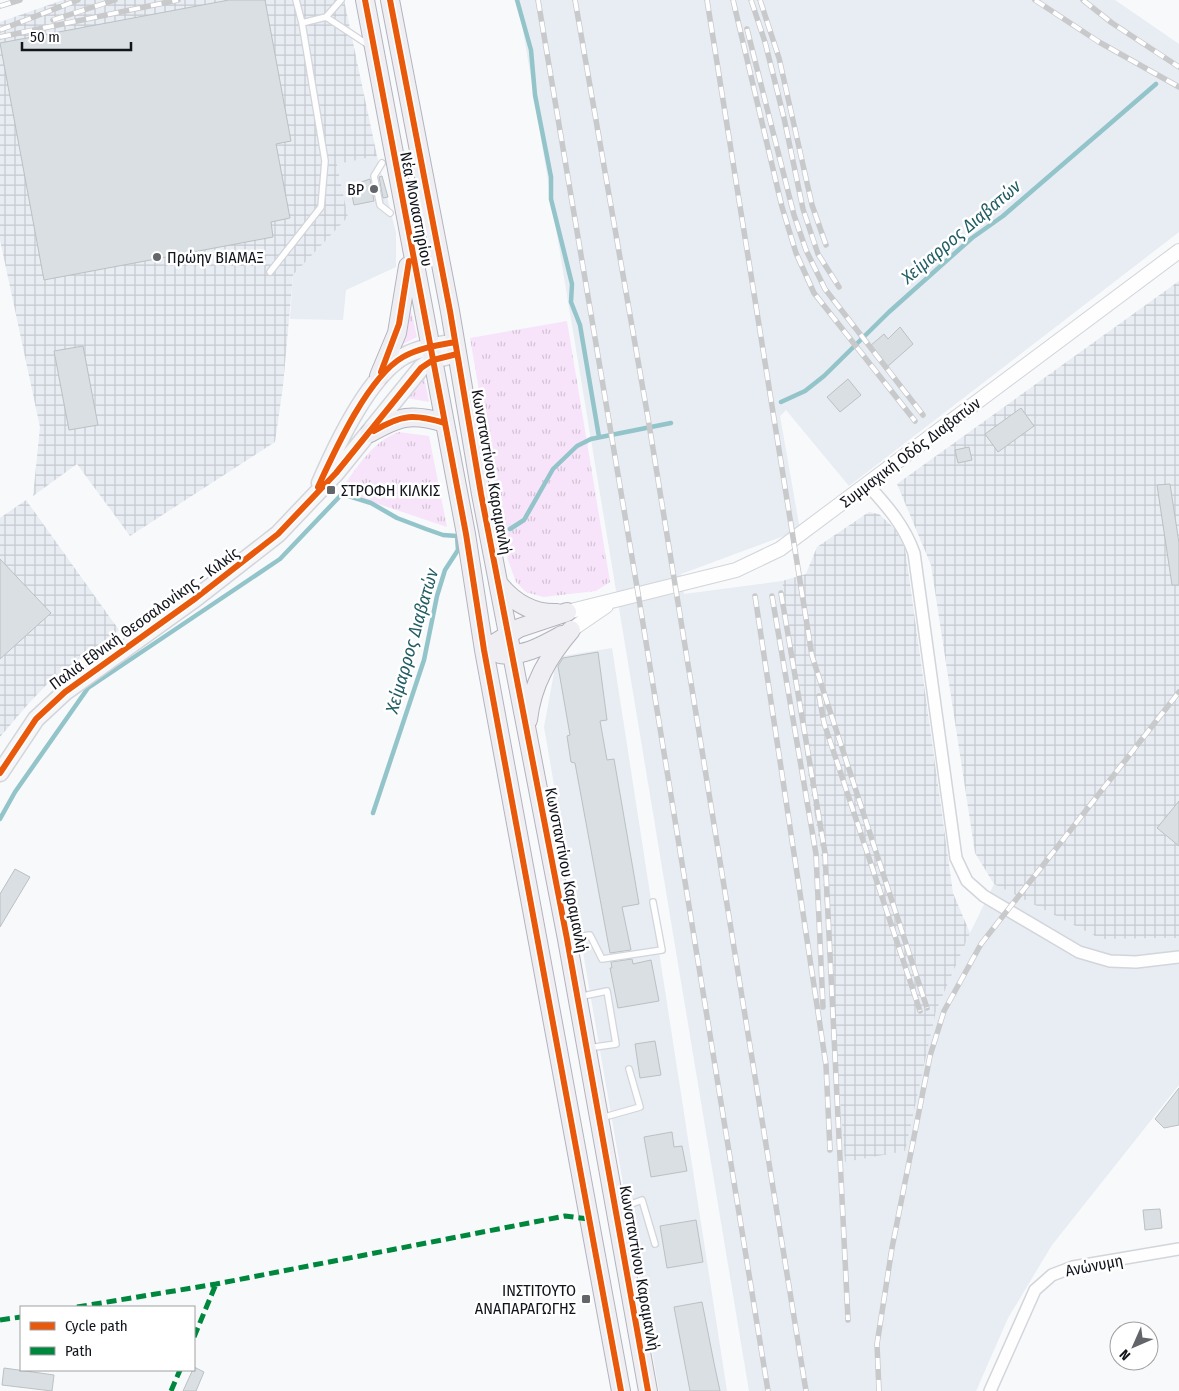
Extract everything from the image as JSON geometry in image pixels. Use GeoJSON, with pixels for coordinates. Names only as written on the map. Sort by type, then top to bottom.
{"type":"FeatureCollection","features":[{"type":"Feature","properties":{"kind":"main road","name":"Νέα Μοναστηρίου"},"geometry":{"type":"LineString","coordinates":[[365,0],[444,423]]}},
{"type":"Feature","properties":{"kind":"main road","name":"Νέα Μοναστηρίου"},"geometry":{"type":"LineString","coordinates":[[390,0],[456,348]]}},
{"type":"Feature","properties":{"kind":"main road"},"geometry":{"type":"LineString","coordinates":[[379,376],[399,324],[407,284],[410,244]]}},
{"type":"Feature","properties":{"kind":"main road","name":"Παλιά Εθνική Θεσσαλονίκης - Κιλκίς"},"geometry":{"type":"LineString","coordinates":[[315,494],[342,438],[379,376],[404,356],[456,348]]}},
{"type":"Feature","properties":{"kind":"main road","name":"Κωνσταντίνου Καραμανλή"},"geometry":{"type":"LineString","coordinates":[[456,348],[507,634],[578,997],[648,1391]]}},
{"type":"Feature","properties":{"kind":"main road","name":"Παλιά Εθνική Θεσσαλονίκης - Κιλκίς"},"geometry":{"type":"LineString","coordinates":[[0,773],[22,737],[53,702],[90,672],[196,598],[278,534],[370,433],[411,377],[432,353]]}},
{"type":"Feature","properties":{"kind":"main road"},"geometry":{"type":"LineString","coordinates":[[370,433],[394,420],[406,416],[419,416],[444,423],[621,1391]]}},
{"type":"Feature","properties":{"kind":"main road"},"geometry":{"type":"LineString","coordinates":[[498,583],[506,594],[528,608],[541,612],[567,612]]}},
{"type":"Feature","properties":{"kind":"main road"},"geometry":{"type":"LineString","coordinates":[[484,650],[507,634],[567,612]]}},
{"type":"Feature","properties":{"kind":"main road"},"geometry":{"type":"LineString","coordinates":[[484,650],[512,656],[536,649],[571,630]]}},
{"type":"Feature","properties":{"kind":"main road"},"geometry":{"type":"LineString","coordinates":[[527,733],[529,712],[542,671],[552,652],[571,630]]}},
{"type":"Feature","properties":{"kind":"street","name":"Συμμαχική Οδός Διαβατών"},"geometry":{"type":"LineString","coordinates":[[567,612],[706,579],[758,562],[793,541],[1179,251]]}},
{"type":"Feature","properties":{"kind":"street"},"geometry":{"type":"LineString","coordinates":[[867,484],[894,513],[907,535],[914,553],[956,858],[967,881],[984,896],[1079,952],[1110,961],[1127,962],[1179,957]]}},
{"type":"Feature","properties":{"kind":"street","name":"Συμμαχική Οδός Διαβατών"},"geometry":{"type":"LineString","coordinates":[[571,630],[615,600]]}},
{"type":"Feature","properties":{"kind":"street","name":"Ανώνυμη"},"geometry":{"type":"LineString","coordinates":[[990,1391],[1035,1290],[1052,1275],[1073,1267],[1179,1249]]}},
{"type":"Feature","properties":{"kind":"lane"},"geometry":{"type":"LineString","coordinates":[[270,272],[321,207],[325,161],[302,23],[296,0]]}},
{"type":"Feature","properties":{"kind":"lane"},"geometry":{"type":"LineString","coordinates":[[302,23],[326,17],[341,0]]}},
{"type":"Feature","properties":{"kind":"lane"},"geometry":{"type":"LineString","coordinates":[[326,17],[374,49]]}},
{"type":"Feature","properties":{"kind":"lane"},"geometry":{"type":"LineString","coordinates":[[382,163],[374,176],[380,205],[390,213]]}},
{"type":"Feature","properties":{"kind":"lane"},"geometry":{"type":"LineString","coordinates":[[567,938],[590,935],[602,959],[662,950],[653,902]]}},
{"type":"Feature","properties":{"kind":"lane"},"geometry":{"type":"LineString","coordinates":[[578,997],[607,991],[616,1044],[586,1048]]}},
{"type":"Feature","properties":{"kind":"lane"},"geometry":{"type":"LineString","coordinates":[[599,1118],[640,1107],[629,1069]]}},
{"type":"Feature","properties":{"kind":"lane"},"geometry":{"type":"LineString","coordinates":[[616,1210],[642,1200],[655,1244]]}},
{"type":"Feature","properties":{"kind":"shaded area","name":"Πρώην ΒΙΑΜΑΞ"},"geometry":{"type":"Polygon","coordinates":[[[63,0],[344,0],[377,156],[337,164],[348,217],[293,275],[283,386],[275,442],[130,536],[77,464],[33,496],[40,427],[0,240],[0,22],[63,0]]]}},
{"type":"Feature","properties":{"kind":"shaded area"},"geometry":{"type":"Polygon","coordinates":[[[518,0],[1115,0],[1179,44],[1179,232],[849,486],[786,410],[780,416],[800,530],[681,574],[684,594],[782,581],[808,774],[821,854],[926,1053],[936,1011],[994,884],[1101,939],[1179,938],[1179,1085],[1052,1245],[1008,1318],[976,1391],[749,1391],[518,0]]]}},
{"type":"Feature","properties":{"kind":"shaded area"},"geometry":{"type":"Polygon","coordinates":[[[377,156],[396,233],[396,267],[346,290],[343,320],[290,319],[293,275],[348,217],[337,163],[377,156]]]}},
{"type":"Feature","properties":{"kind":"shaded area"},"geometry":{"type":"Polygon","coordinates":[[[1179,281],[1179,938],[1101,939],[994,884],[975,853],[931,565],[897,484],[1179,281]]]}},
{"type":"Feature","properties":{"kind":"shaded area"},"geometry":{"type":"Polygon","coordinates":[[[26,500],[119,630],[52,679],[0,737],[0,518],[26,500]]]}},
{"type":"Feature","properties":{"kind":"shaded area"},"geometry":{"type":"Polygon","coordinates":[[[869,512],[879,514],[895,529],[905,548],[953,893],[970,933],[936,1011],[905,1151],[845,1162],[821,854],[808,774],[782,581],[806,574],[817,547],[869,512]]]}},
{"type":"Feature","properties":{"kind":"shaded area"},"geometry":{"type":"Polygon","coordinates":[[[612,648],[727,1391],[659,1391],[544,727],[557,657],[612,648]]]}},
{"type":"Feature","properties":{"kind":"green space"},"geometry":{"type":"Polygon","coordinates":[[[411,310],[417,337],[399,346],[411,310]]]}},
{"type":"Feature","properties":{"kind":"green space"},"geometry":{"type":"Polygon","coordinates":[[[567,321],[610,582],[596,591],[543,597],[526,592],[516,582],[508,560],[470,338],[567,321]]]}},
{"type":"Feature","properties":{"kind":"green space"},"geometry":{"type":"Polygon","coordinates":[[[424,376],[429,402],[407,398],[424,376]]]}},
{"type":"Feature","properties":{"kind":"green space"},"geometry":{"type":"Polygon","coordinates":[[[399,432],[429,436],[447,527],[340,491],[373,449],[389,436],[399,432]]]}},
{"type":"Feature","properties":{"kind":"building"},"geometry":{"type":"Polygon","coordinates":[[[229,0],[265,0],[291,141],[276,144],[290,218],[271,222],[273,237],[44,280],[0,43],[229,0]]]}},
{"type":"Feature","properties":{"kind":"building"},"geometry":{"type":"Polygon","coordinates":[[[382,176],[388,197],[383,198],[379,177],[382,176]]]}},
{"type":"Feature","properties":{"kind":"building"},"geometry":{"type":"Polygon","coordinates":[[[370,179],[374,201],[354,205],[350,186],[370,179]]]}},
{"type":"Feature","properties":{"kind":"building"},"geometry":{"type":"Polygon","coordinates":[[[900,327],[913,344],[887,367],[870,346],[884,334],[888,339],[900,327]]]}},
{"type":"Feature","properties":{"kind":"building"},"geometry":{"type":"Polygon","coordinates":[[[83,346],[98,425],[69,430],[54,351],[83,346]]]}},
{"type":"Feature","properties":{"kind":"building"},"geometry":{"type":"Polygon","coordinates":[[[848,379],[861,395],[840,412],[827,397],[848,379]]]}},
{"type":"Feature","properties":{"kind":"building"},"geometry":{"type":"Polygon","coordinates":[[[1021,408],[1034,426],[998,452],[985,434],[1021,408]]]}},
{"type":"Feature","properties":{"kind":"building"},"geometry":{"type":"Polygon","coordinates":[[[969,447],[972,460],[958,463],[955,450],[969,447]]]}},
{"type":"Feature","properties":{"kind":"building"},"geometry":{"type":"Polygon","coordinates":[[[1170,484],[1179,543],[1179,585],[1172,585],[1157,485],[1170,484]]]}},
{"type":"Feature","properties":{"kind":"building"},"geometry":{"type":"Polygon","coordinates":[[[0,559],[51,613],[0,659],[0,559]]]}},
{"type":"Feature","properties":{"kind":"building"},"geometry":{"type":"Polygon","coordinates":[[[598,652],[607,720],[600,721],[607,760],[614,759],[639,904],[622,907],[631,950],[610,953],[575,763],[571,762],[567,736],[570,735],[558,666],[563,658],[598,652]]]}},
{"type":"Feature","properties":{"kind":"building"},"geometry":{"type":"Polygon","coordinates":[[[1179,801],[1179,846],[1157,828],[1179,801]]]}},
{"type":"Feature","properties":{"kind":"building"},"geometry":{"type":"Polygon","coordinates":[[[15,869],[30,877],[0,927],[0,894],[15,869]]]}},
{"type":"Feature","properties":{"kind":"building"},"geometry":{"type":"Polygon","coordinates":[[[632,959],[633,964],[651,960],[659,1001],[618,1008],[610,968],[612,968],[611,962],[632,959]]]}},
{"type":"Feature","properties":{"kind":"building"},"geometry":{"type":"Polygon","coordinates":[[[655,1041],[661,1075],[640,1078],[635,1044],[655,1041]]]}},
{"type":"Feature","properties":{"kind":"building"},"geometry":{"type":"Polygon","coordinates":[[[1179,1088],[1179,1125],[1164,1128],[1155,1119],[1179,1088]]]}},
{"type":"Feature","properties":{"kind":"building"},"geometry":{"type":"Polygon","coordinates":[[[672,1132],[674,1147],[682,1146],[687,1171],[651,1177],[644,1137],[672,1132]]]}},
{"type":"Feature","properties":{"kind":"building"},"geometry":{"type":"Polygon","coordinates":[[[1160,1209],[1162,1228],[1145,1230],[1143,1210],[1160,1209]]]}},
{"type":"Feature","properties":{"kind":"building"},"geometry":{"type":"Polygon","coordinates":[[[696,1220],[703,1262],[667,1268],[660,1226],[696,1220]]]}},
{"type":"Feature","properties":{"kind":"building"},"geometry":{"type":"Polygon","coordinates":[[[702,1302],[720,1391],[690,1391],[674,1307],[702,1302]]]}},
{"type":"Feature","properties":{"kind":"building"},"geometry":{"type":"Polygon","coordinates":[[[4,1368],[54,1375],[52,1391],[2,1385],[4,1368]]]}},
{"type":"Feature","properties":{"kind":"building"},"geometry":{"type":"Polygon","coordinates":[[[195,1368],[204,1372],[196,1391],[183,1391],[192,1371],[195,1371],[195,1368]]]}},
{"type":"Feature","properties":{"kind":"waterway"},"geometry":{"type":"LineString","coordinates":[[517,0],[531,50],[535,95],[551,177],[551,199],[572,284],[571,302],[580,325],[599,437]]}},
{"type":"Feature","properties":{"kind":"waterway","name":"Χείμαρρος Διαβατών"},"geometry":{"type":"LineString","coordinates":[[781,402],[805,391],[824,376],[889,312],[972,238],[1003,216],[1156,84]]}},
{"type":"Feature","properties":{"kind":"waterway","name":"Χείμαρρος Διαβατών"},"geometry":{"type":"LineString","coordinates":[[510,529],[524,520],[553,469],[577,446],[591,439],[671,423]]}},
{"type":"Feature","properties":{"kind":"waterway","name":"Χείμαρρος Διαβατών"},"geometry":{"type":"LineString","coordinates":[[0,819],[15,792],[88,688],[280,559],[342,494],[371,503],[397,518],[426,529],[443,535],[457,536],[458,550],[445,570],[437,596],[424,660],[373,813]]}},
{"type":"Feature","properties":{"kind":"railway"},"geometry":{"type":"LineString","coordinates":[[0,6],[20,0]]}},
{"type":"Feature","properties":{"kind":"railway"},"geometry":{"type":"LineString","coordinates":[[0,30],[78,0]]}},
{"type":"Feature","properties":{"kind":"railway"},"geometry":{"type":"LineString","coordinates":[[53,20],[115,0]]}},
{"type":"Feature","properties":{"kind":"railway"},"geometry":{"type":"LineString","coordinates":[[0,37],[178,0]]}},
{"type":"Feature","properties":{"kind":"railway"},"geometry":{"type":"LineString","coordinates":[[538,0],[638,593],[768,1391]]}},
{"type":"Feature","properties":{"kind":"railway"},"geometry":{"type":"LineString","coordinates":[[575,0],[648,418],[806,1391]]}},
{"type":"Feature","properties":{"kind":"railway"},"geometry":{"type":"LineString","coordinates":[[707,0],[812,656],[927,1008]]}},
{"type":"Feature","properties":{"kind":"railway"},"geometry":{"type":"LineString","coordinates":[[733,0],[782,207],[796,253],[814,293],[915,421]]}},
{"type":"Feature","properties":{"kind":"railway"},"geometry":{"type":"LineString","coordinates":[[751,0],[765,42],[784,118],[803,209],[818,254],[839,287]]}},
{"type":"Feature","properties":{"kind":"railway"},"geometry":{"type":"LineString","coordinates":[[760,0],[779,58],[812,205],[826,245]]}},
{"type":"Feature","properties":{"kind":"railway"},"geometry":{"type":"LineString","coordinates":[[1035,0],[1099,42],[1179,87]]}},
{"type":"Feature","properties":{"kind":"railway"},"geometry":{"type":"LineString","coordinates":[[1083,0],[1112,23],[1179,67]]}},
{"type":"Feature","properties":{"kind":"railway"},"geometry":{"type":"LineString","coordinates":[[747,29],[794,215],[806,250],[825,289],[923,415]]}},
{"type":"Feature","properties":{"kind":"railway"},"geometry":{"type":"LineString","coordinates":[[781,593],[825,853],[848,1320]]}},
{"type":"Feature","properties":{"kind":"railway"},"geometry":{"type":"LineString","coordinates":[[755,596],[826,1065],[830,1150]]}},
{"type":"Feature","properties":{"kind":"railway"},"geometry":{"type":"LineString","coordinates":[[772,596],[816,854],[823,1007]]}},
{"type":"Feature","properties":{"kind":"railway"},"geometry":{"type":"LineString","coordinates":[[879,1391],[877,1344],[892,1248],[930,1056],[944,1011],[981,944],[1179,692]]}},
{"type":"Feature","properties":{"kind":"railway"},"geometry":{"type":"LineString","coordinates":[[819,696],[824,723],[920,1011]]}},
{"type":"Feature","properties":{"kind":"marked path"},"geometry":{"type":"LineString","coordinates":[[83,1306],[216,1284],[565,1216],[589,1219]]}},
{"type":"Feature","properties":{"kind":"marked path"},"geometry":{"type":"LineString","coordinates":[[195,1335],[216,1284]]}},
{"type":"Feature","properties":{"kind":"marked path"},"geometry":{"type":"LineString","coordinates":[[0,1320],[20,1317]]}},
{"type":"Feature","properties":{"kind":"marked path"},"geometry":{"type":"LineString","coordinates":[[171,1391],[180,1371]]}},
{"type":"Feature","properties":{"kind":"cycle path"},"geometry":{"type":"LineString","coordinates":[[365,0],[466,534],[484,650],[621,1391]]}},
{"type":"Feature","properties":{"kind":"cycle path"},"geometry":{"type":"LineString","coordinates":[[390,0],[450,311],[481,494],[567,939],[648,1391]]}},
{"type":"Feature","properties":{"kind":"cycle path"},"geometry":{"type":"LineString","coordinates":[[381,372],[399,324],[409,261]]}},
{"type":"Feature","properties":{"kind":"cycle path"},"geometry":{"type":"LineString","coordinates":[[318,487],[343,435],[365,397],[390,367],[415,351],[455,342]]}},
{"type":"Feature","properties":{"kind":"cycle path"},"geometry":{"type":"LineString","coordinates":[[0,773],[36,719],[65,692],[196,598],[278,534],[336,473],[421,368],[433,360],[457,354]]}},
{"type":"Feature","properties":{"kind":"cycle path"},"geometry":{"type":"LineString","coordinates":[[374,431],[393,421],[408,417],[425,418],[445,423]]}},
{"type":"Feature","properties":{"kind":"place","name":"BP"},"geometry":{"type":"Point","coordinates":[374,189]}},
{"type":"Feature","properties":{"kind":"place","name":"Πρώην ΒΙΑΜΑΞ"},"geometry":{"type":"Point","coordinates":[157,257]}},
{"type":"Feature","properties":{"kind":"place","name":"ΣΤΡΟΦΗ ΚΙΛΚΙΣ"},"geometry":{"type":"Point","coordinates":[331,490]}},
{"type":"Feature","properties":{"kind":"place","name":"ΙΝΣΤΙΤΟΥΤΟ ΑΝΑΠΑΡΑΓΩΓΗΣ"},"geometry":{"type":"Point","coordinates":[586,1299]}}]}
